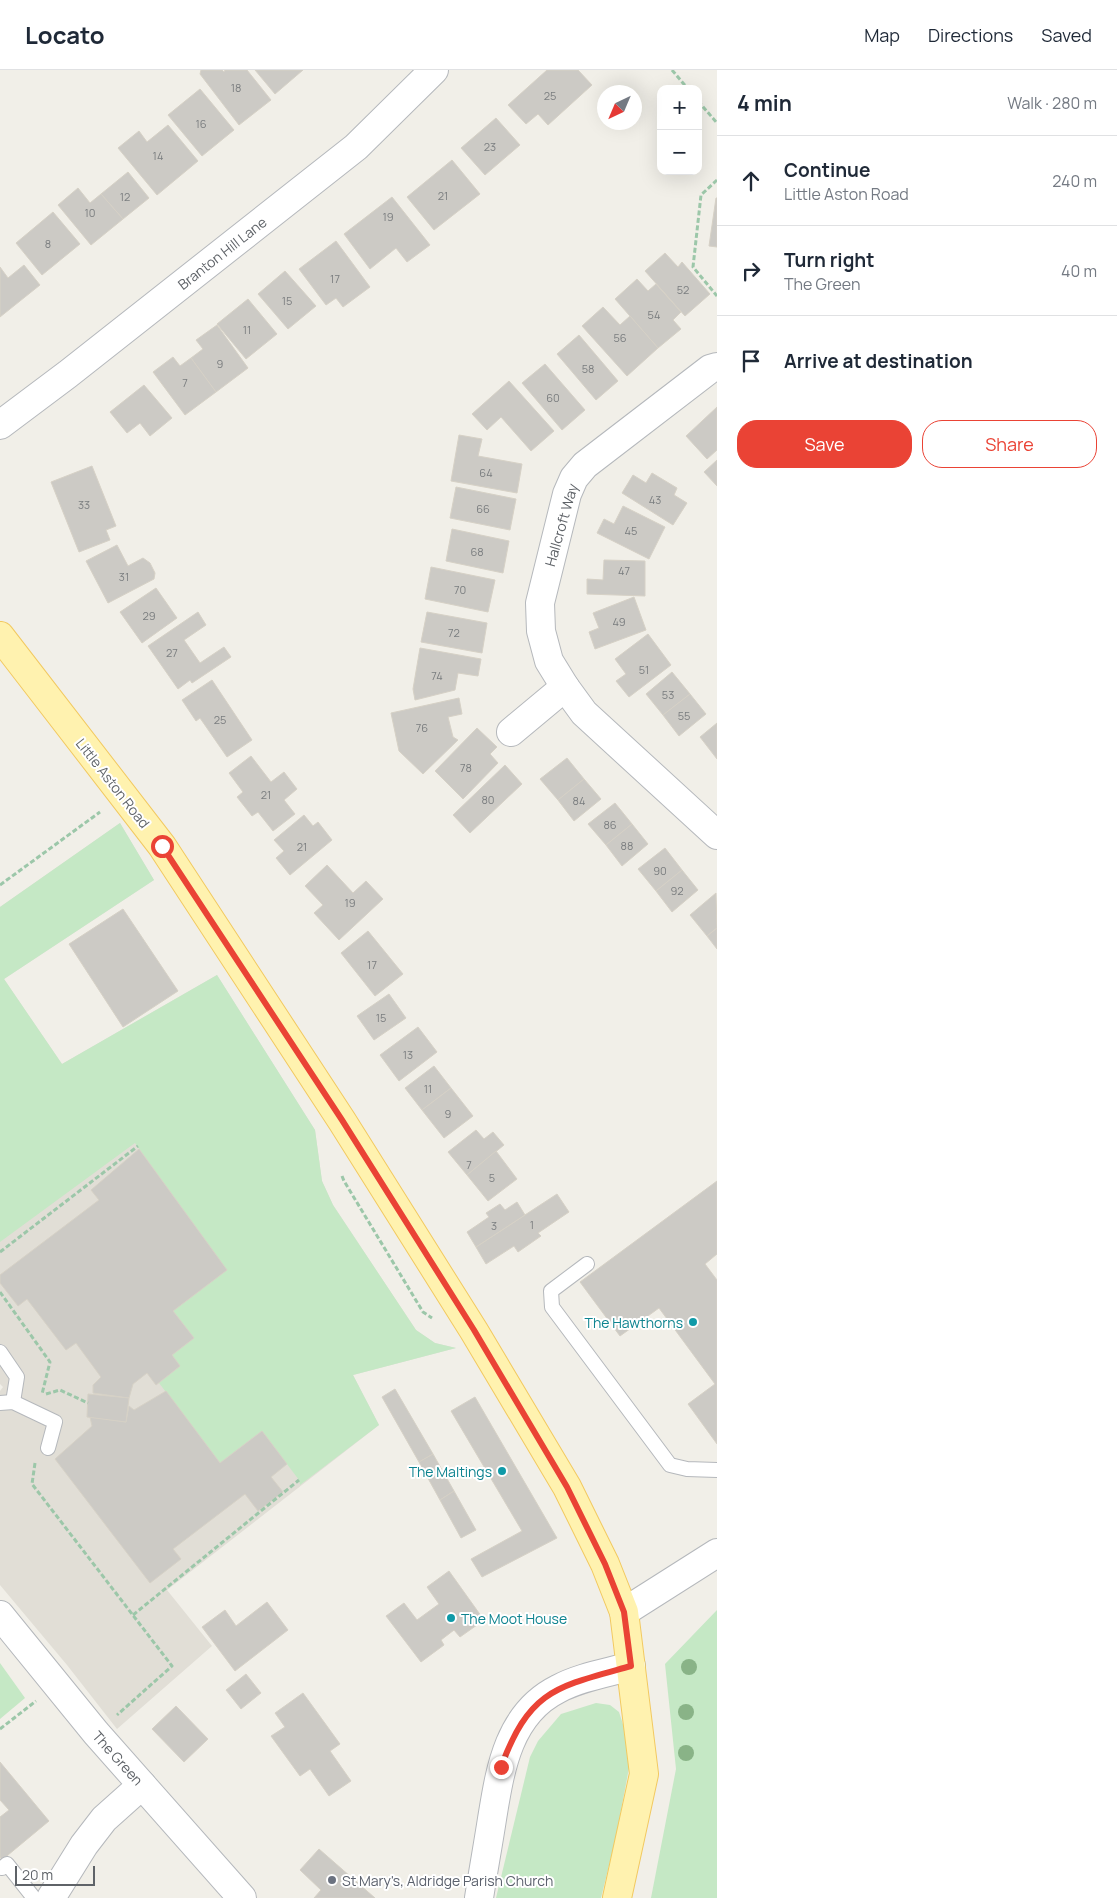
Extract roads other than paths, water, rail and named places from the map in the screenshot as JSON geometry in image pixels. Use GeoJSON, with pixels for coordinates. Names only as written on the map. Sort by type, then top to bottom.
{"type":"FeatureCollection","features":[{"type":"Feature","properties":{"kind":"main road","name":"Little Aston Road"},"geometry":{"type":"LineString","coordinates":[[5,651],[123,795],[162,846],[269,1008],[474,1330],[567,1487],[605,1564],[624,1612],[644,1774],[617,1898]]}},
{"type":"Feature","properties":{"kind":"street","name":"Branton Hill Lane"},"geometry":{"type":"LineString","coordinates":[[0,425],[68,374],[356,147],[434,70]]}},
{"type":"Feature","properties":{"kind":"street","name":"Hallcroft Way"},"geometry":{"type":"LineString","coordinates":[[717,367],[710,369],[585,464],[574,478],[567,494],[540,602],[541,631],[549,661],[565,688],[584,713],[717,835]]}},
{"type":"Feature","properties":{"kind":"street"},"geometry":{"type":"LineString","coordinates":[[511,732],[565,688]]}},
{"type":"Feature","properties":{"kind":"street"},"geometry":{"type":"LineString","coordinates":[[624,1612],[717,1553]]}},
{"type":"Feature","properties":{"kind":"street","name":"The Green"},"geometry":{"type":"LineString","coordinates":[[0,1614],[96,1733],[242,1898]]}},
{"type":"Feature","properties":{"kind":"street"},"geometry":{"type":"LineString","coordinates":[[478,1898],[501,1767],[510,1742],[525,1716],[539,1702],[557,1689],[573,1682],[631,1666]]}},
{"type":"Feature","properties":{"kind":"street"},"geometry":{"type":"LineString","coordinates":[[51,1898],[84,1845],[104,1819],[142,1785]]}},
{"type":"Feature","properties":{"kind":"lane"},"geometry":{"type":"LineString","coordinates":[[587,1264],[551,1291],[552,1307],[670,1465],[687,1469],[717,1470]]}},
{"type":"Feature","properties":{"kind":"lane"},"geometry":{"type":"LineString","coordinates":[[0,1352],[17,1377],[6,1403],[55,1422],[48,1448]]}},
{"type":"Feature","properties":{"kind":"lane"},"geometry":{"type":"LineString","coordinates":[[2,1868],[7,1864],[34,1898]]}},
{"type":"Feature","properties":{"kind":"place","name":"The Hawthorns"},"geometry":{"type":"Point","coordinates":[693,1322]}},
{"type":"Feature","properties":{"kind":"place","name":"The Maltings"},"geometry":{"type":"Point","coordinates":[502,1471]}},
{"type":"Feature","properties":{"kind":"place","name":"The Moot House"},"geometry":{"type":"Point","coordinates":[451,1618]}},
{"type":"Feature","properties":{"kind":"place","name":"St Mary's, Aldridge Parish Church"},"geometry":{"type":"Point","coordinates":[332,1880]}}]}
